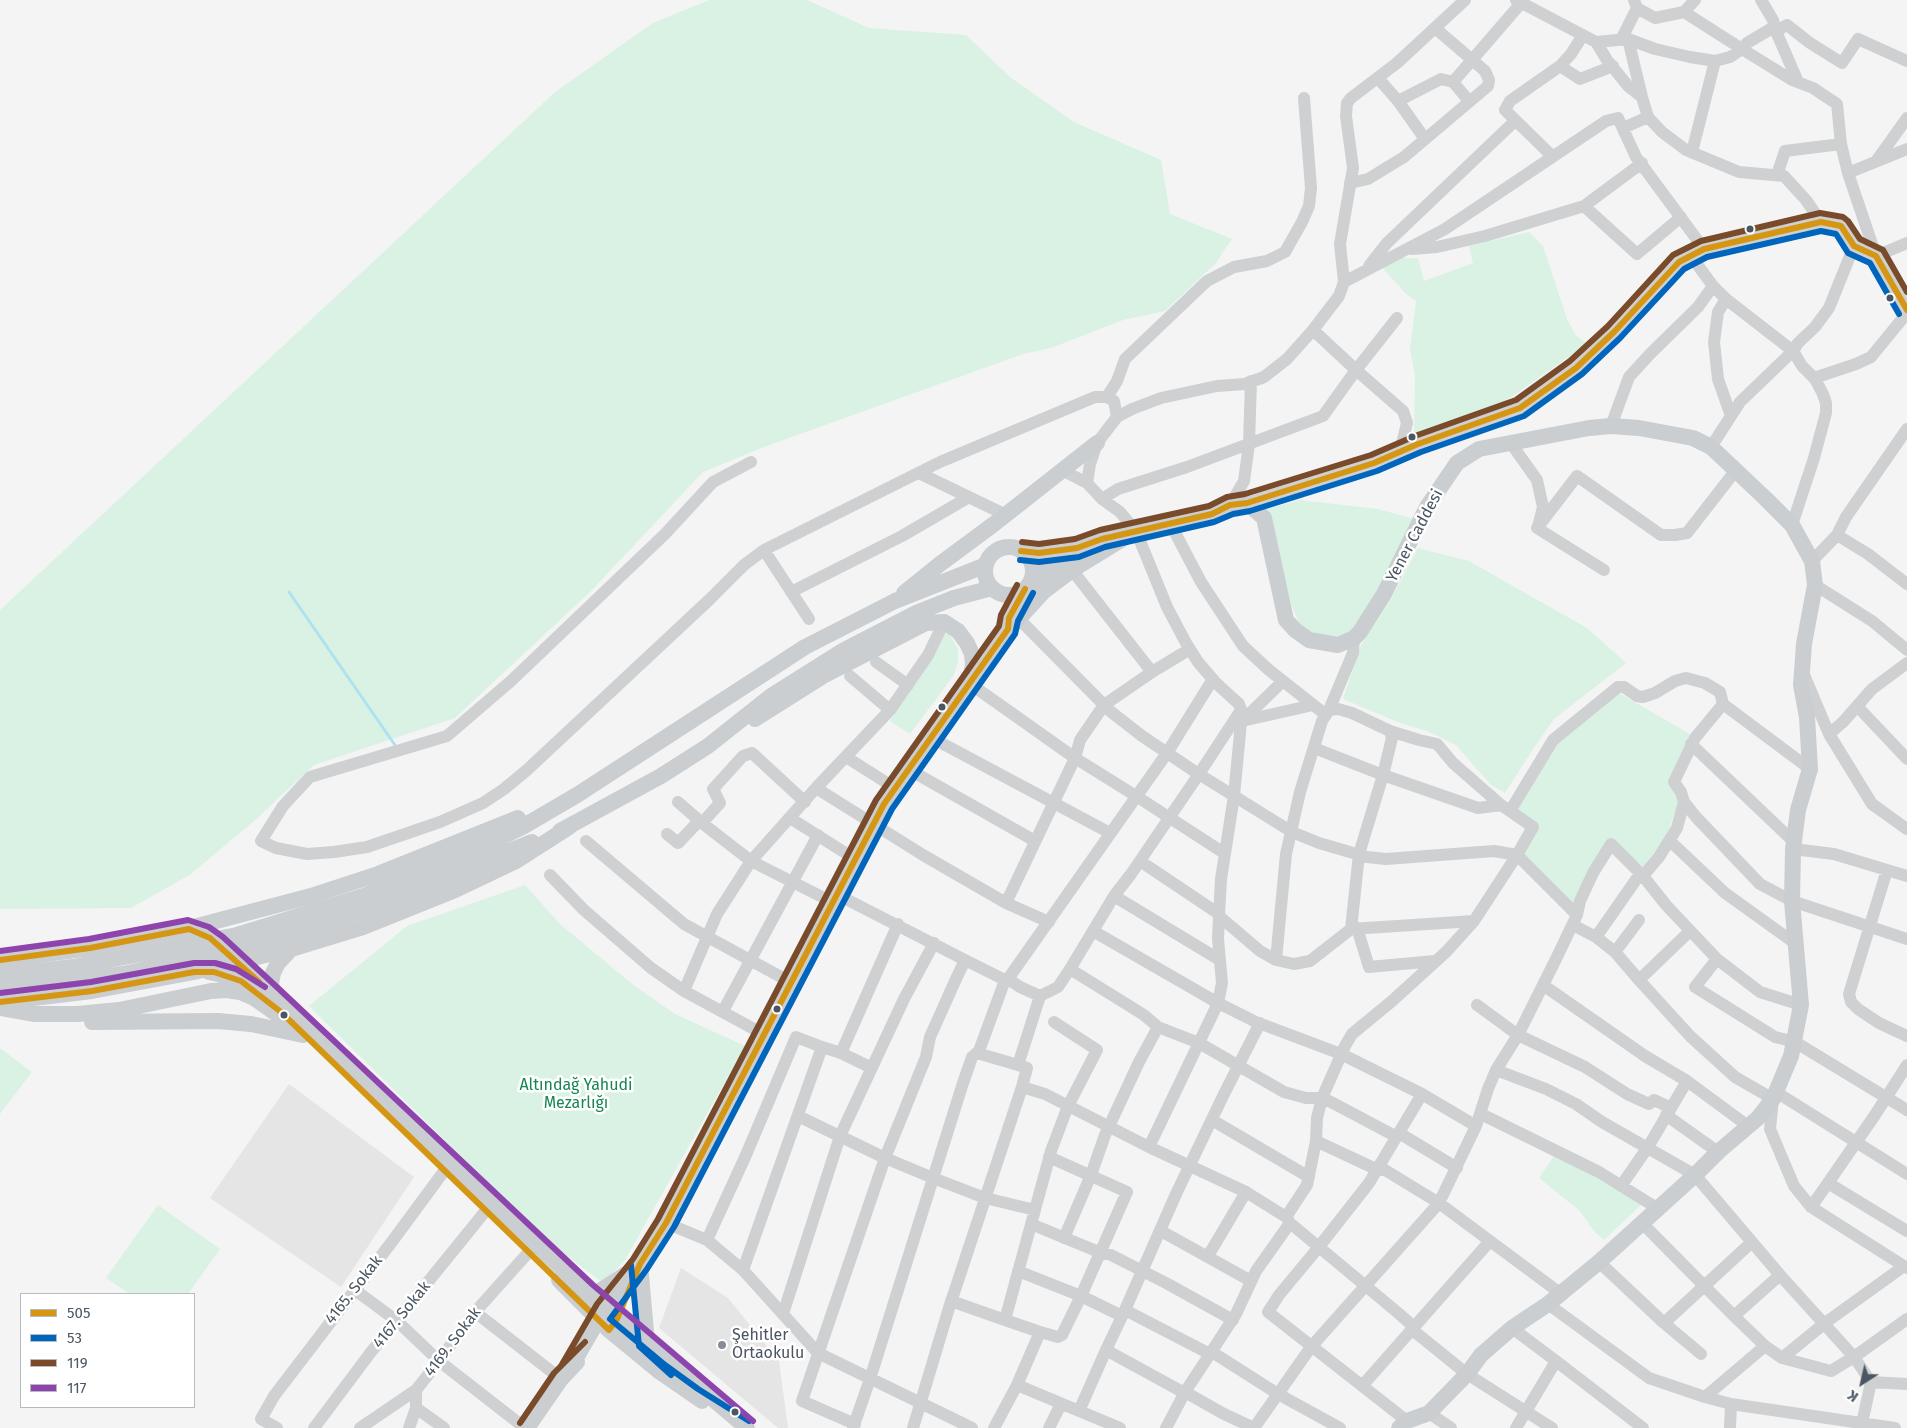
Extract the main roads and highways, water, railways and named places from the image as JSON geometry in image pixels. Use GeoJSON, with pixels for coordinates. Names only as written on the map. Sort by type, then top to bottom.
{"type":"FeatureCollection","features":[{"type":"Feature","properties":{"kind":"main road","name":"Yener Caddesi"},"geometry":{"type":"LineString","coordinates":[[1136,531],[1212,514],[1230,505],[1247,503],[1264,518],[1286,620],[1295,630],[1309,640],[1338,645],[1354,638],[1360,632],[1384,594],[1427,507],[1457,463],[1480,449],[1510,442],[1611,426],[1639,428],[1693,438],[1711,448],[1792,525],[1812,561],[1815,585],[1801,665],[1801,692],[1807,717],[1810,769],[1798,810],[1793,845],[1792,901],[1800,1005],[1795,1042],[1774,1095],[1758,1118],[1718,1152],[1599,1262],[1481,1354],[1467,1374],[1429,1413],[1403,1424]]}},
{"type":"Feature","properties":{"kind":"main road"},"geometry":{"type":"LineString","coordinates":[[895,601],[1097,443]]}},
{"type":"Feature","properties":{"kind":"main road"},"geometry":{"type":"LineString","coordinates":[[1012,622],[986,577],[986,565],[992,554],[1003,548],[1016,548],[1022,551],[1039,553],[1077,548],[1102,539],[1136,531]]}},
{"type":"Feature","properties":{"kind":"main road"},"geometry":{"type":"LineString","coordinates":[[526,1428],[607,1319],[666,1223],[884,804],[908,768],[932,738],[1012,622],[1044,591],[1072,570],[1136,531]]}},
{"type":"Feature","properties":{"kind":"main road"},"geometry":{"type":"LineString","coordinates":[[708,746],[771,696],[844,650],[916,613],[954,598],[995,590],[1009,595],[1021,592],[1051,566],[1077,548]]}},
{"type":"Feature","properties":{"kind":"main road"},"geometry":{"type":"LineString","coordinates":[[1012,622],[1032,578],[1033,566],[1022,551]]}},
{"type":"Feature","properties":{"kind":"main road"},"geometry":{"type":"LineString","coordinates":[[0,990],[62,984],[123,974],[241,948],[383,904],[479,856],[524,826],[577,795],[805,647],[895,601],[986,565]]}},
{"type":"Feature","properties":{"kind":"main road"},"geometry":{"type":"LineString","coordinates":[[0,1002],[92,991],[194,972],[291,949],[380,921],[488,876],[516,861],[569,827],[661,776],[708,746],[776,707],[823,676],[926,623],[944,622],[958,630],[972,654],[973,665],[969,683]]}},
{"type":"Feature","properties":{"kind":"main road"},"geometry":{"type":"LineString","coordinates":[[182,930],[311,896],[378,874],[577,795]]}},
{"type":"Feature","properties":{"kind":"main road"},"geometry":{"type":"LineString","coordinates":[[0,975],[73,967],[237,935],[364,896],[569,827]]}},
{"type":"Feature","properties":{"kind":"main road"},"geometry":{"type":"LineString","coordinates":[[0,960],[90,948],[189,929],[204,934],[238,962],[273,995],[447,1166]]}},
{"type":"Feature","properties":{"kind":"main road"},"geometry":{"type":"LineString","coordinates":[[90,948],[103,953],[111,965],[109,979],[99,989],[92,991]]}},
{"type":"Feature","properties":{"kind":"main road"},"geometry":{"type":"LineString","coordinates":[[273,995],[271,983],[273,973],[278,963],[291,949]]}},
{"type":"Feature","properties":{"kind":"main road"},"geometry":{"type":"LineString","coordinates":[[0,955],[20,958]]}},
{"type":"Feature","properties":{"kind":"main road"},"geometry":{"type":"LineString","coordinates":[[194,972],[222,974],[241,981],[276,1007],[298,1030]]}},
{"type":"Feature","properties":{"kind":"main road"},"geometry":{"type":"LineString","coordinates":[[0,1008],[35,1014],[78,1014],[119,1010],[211,991],[227,990],[240,992],[254,998],[298,1030],[490,1206],[607,1319],[680,1386],[745,1428]]}},
{"type":"Feature","properties":{"kind":"main road"},"geometry":{"type":"LineString","coordinates":[[0,1019],[45,1022],[218,1021],[298,1030]]}},
{"type":"Feature","properties":{"kind":"main road"},"geometry":{"type":"LineString","coordinates":[[532,1247],[586,1292],[607,1319],[647,1343],[745,1428]]}},
{"type":"Feature","properties":{"kind":"main road"},"geometry":{"type":"LineString","coordinates":[[586,1292],[600,1291],[610,1286],[640,1264]]}},
{"type":"Feature","properties":{"kind":"main road"},"geometry":{"type":"LineString","coordinates":[[640,1264],[647,1343]]}},
{"type":"Feature","properties":{"kind":"main road"},"geometry":{"type":"LineString","coordinates":[[565,1374],[586,1341],[607,1319]]}},
{"type":"Feature","properties":{"kind":"waterway"},"geometry":{"type":"LineString","coordinates":[[289,592],[397,748]]}},
{"type":"Feature","properties":{"kind":"place","name":"Şehitler Ortaokulu"},"geometry":{"type":"Point","coordinates":[722,1345]}},
{"type":"Feature","properties":{"kind":"park label","name":"Altındağ Yahudi Mezarlığı"},"geometry":{"type":"Point","coordinates":[576,1095]}}]}
